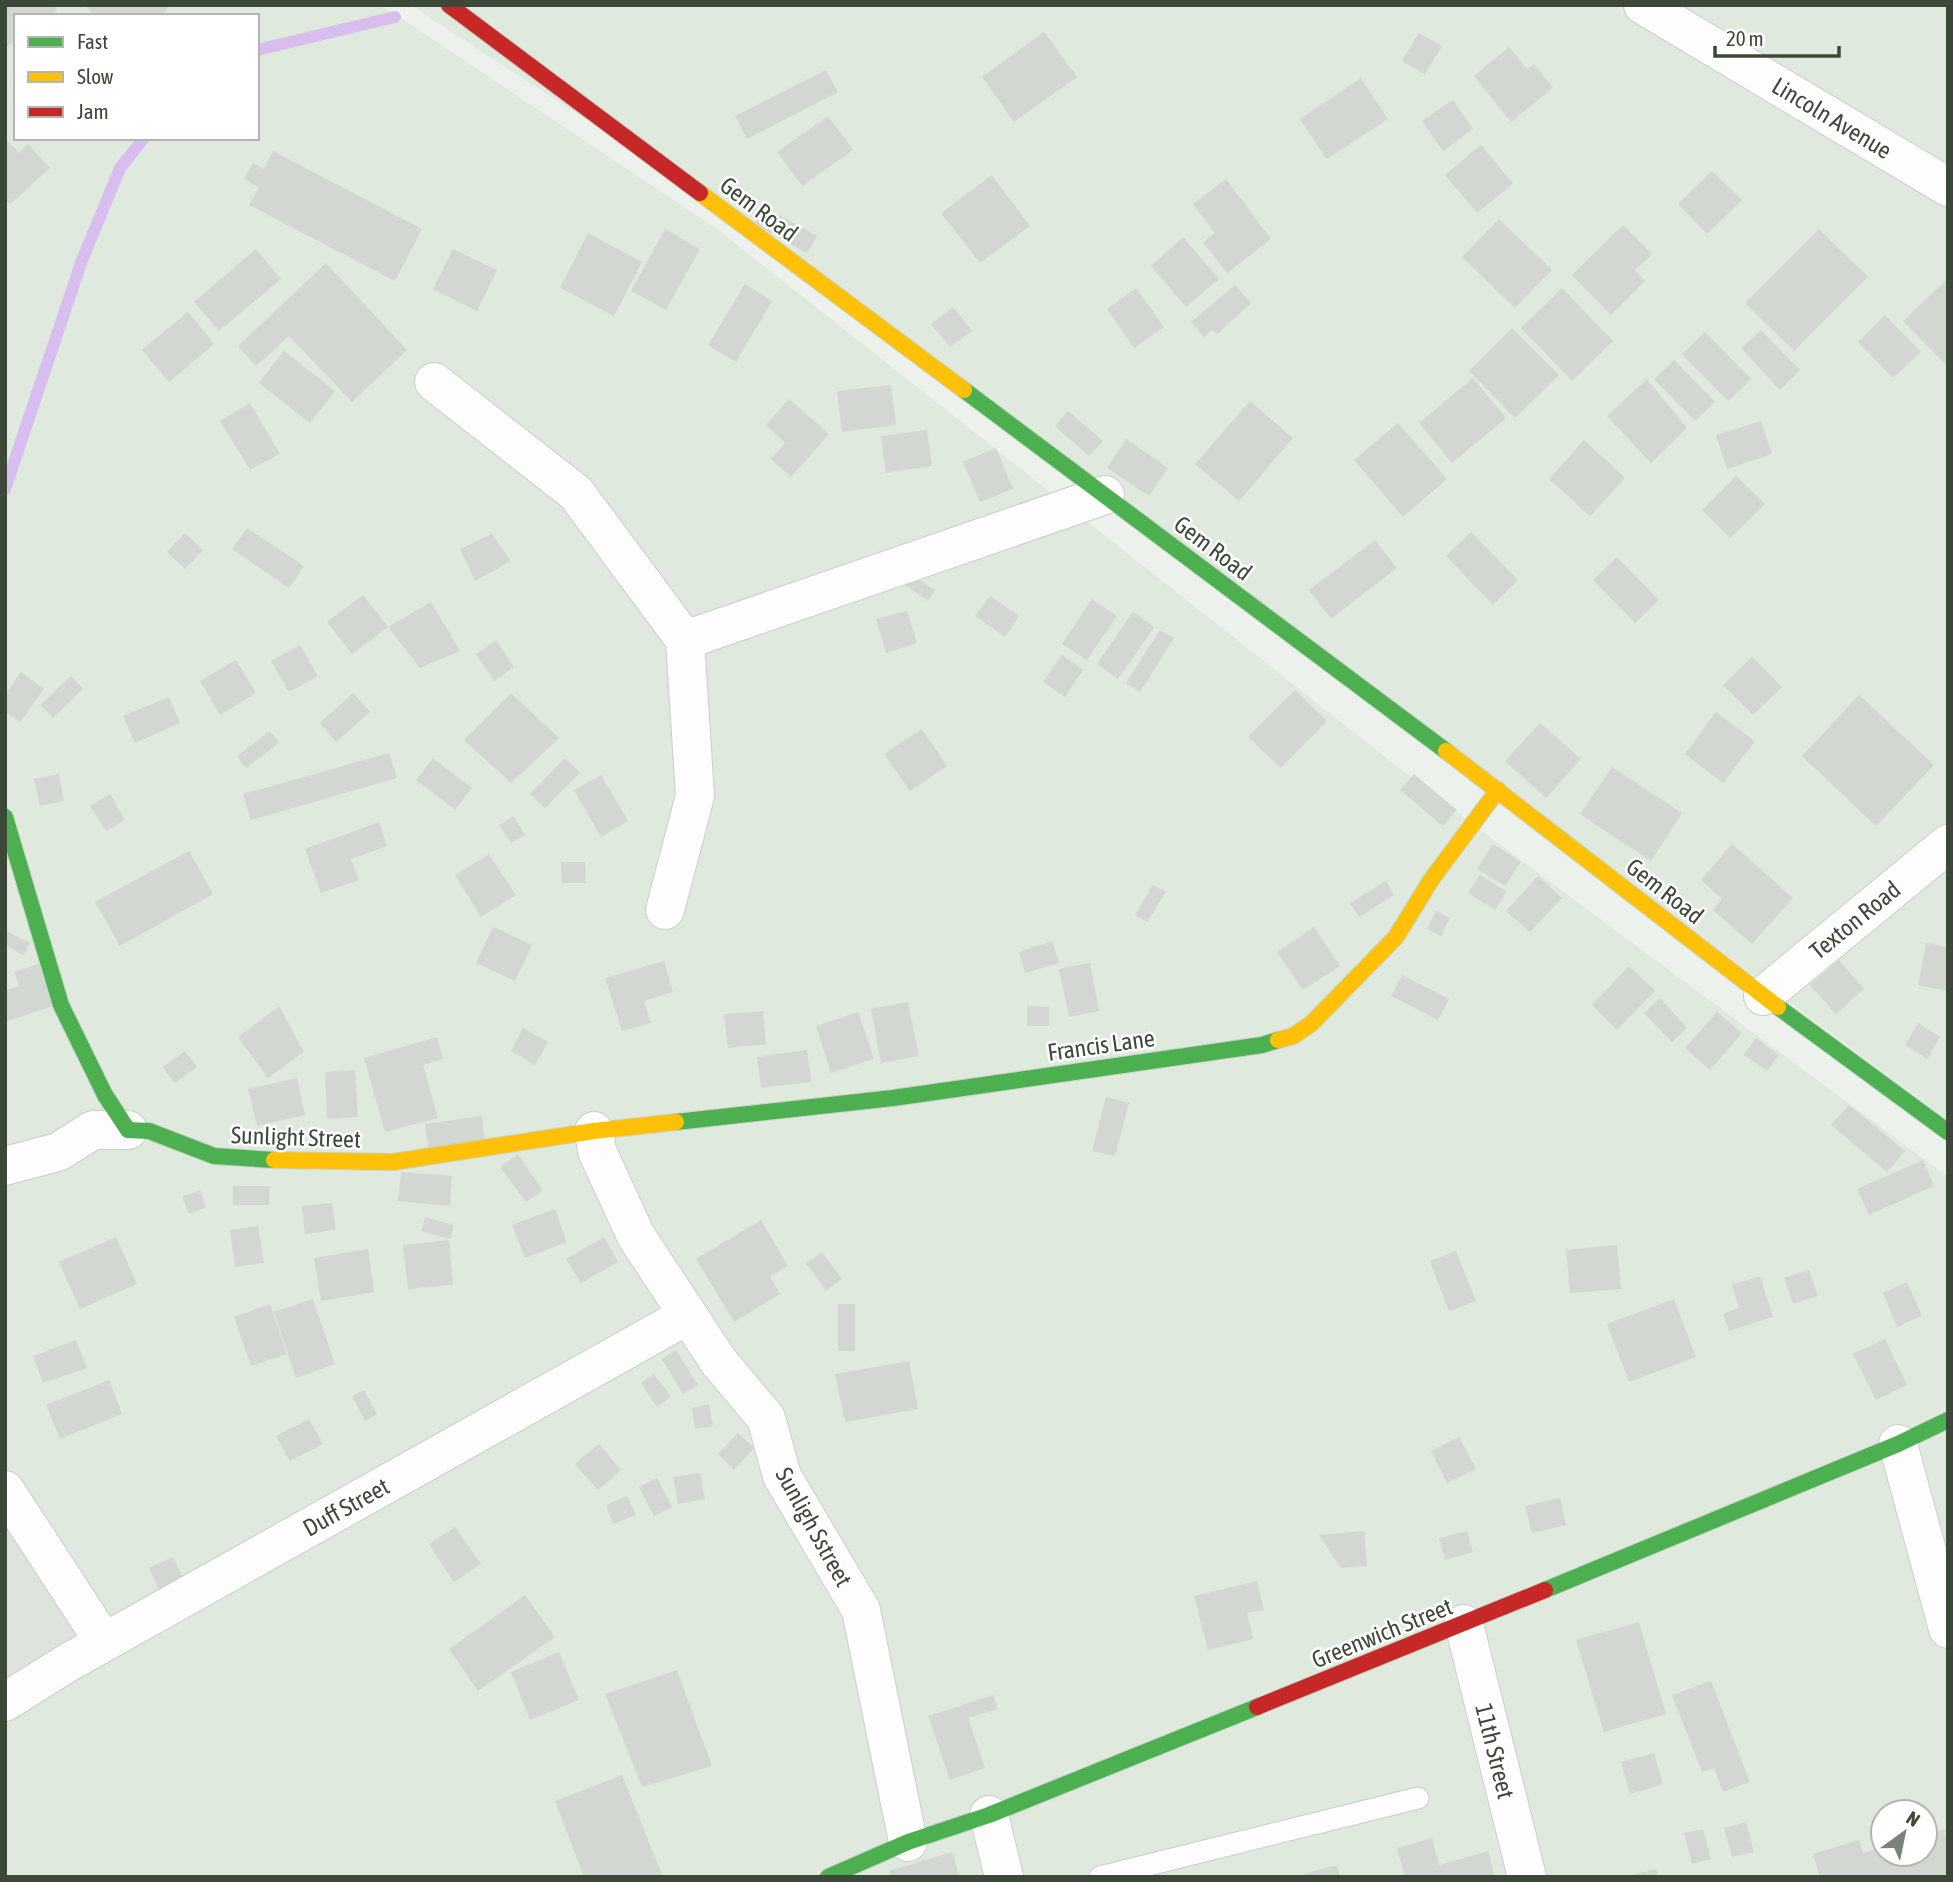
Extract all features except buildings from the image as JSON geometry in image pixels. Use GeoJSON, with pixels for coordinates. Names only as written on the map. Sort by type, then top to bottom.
{"type":"FeatureCollection","features":[{"type":"Feature","properties":{"kind":"street","name":"Gem Road"},"geometry":{"type":"LineString","coordinates":[[449,5],[1498,790],[1763,996],[1948,1132]]}},
{"type":"Feature","properties":{"kind":"street","name":"Lincoln Avenue"},"geometry":{"type":"LineString","coordinates":[[1643,5],[1948,187]]}},
{"type":"Feature","properties":{"kind":"street"},"geometry":{"type":"LineString","coordinates":[[434,383],[576,493],[685,640],[695,796],[665,910]]}},
{"type":"Feature","properties":{"kind":"street"},"geometry":{"type":"LineString","coordinates":[[685,640],[1105,495]]}},
{"type":"Feature","properties":{"kind":"street","name":"Francis Lane"},"geometry":{"type":"LineString","coordinates":[[594,1131],[893,1098],[1262,1045],[1293,1036],[1311,1024],[1396,937],[1431,880],[1498,790]]}},
{"type":"Feature","properties":{"kind":"street"},"geometry":{"type":"LineString","coordinates":[[5,817],[61,1005],[105,1095],[128,1130]]}},
{"type":"Feature","properties":{"kind":"street","name":"Texton Road"},"geometry":{"type":"LineString","coordinates":[[1763,996],[1948,844]]}},
{"type":"Feature","properties":{"kind":"street"},"geometry":{"type":"LineString","coordinates":[[5,1166],[58,1152],[93,1130],[128,1130]]}},
{"type":"Feature","properties":{"kind":"street","name":"Sunlight Street"},"geometry":{"type":"LineString","coordinates":[[128,1130],[149,1131],[214,1156],[309,1162],[393,1162],[594,1131]]}},
{"type":"Feature","properties":{"kind":"street","name":"Sunligh Sstreet"},"geometry":{"type":"LineString","coordinates":[[594,1131],[597,1151],[636,1236],[719,1362],[766,1418],[782,1476],[860,1610],[908,1842]]}},
{"type":"Feature","properties":{"kind":"street","name":"Duff Street"},"geometry":{"type":"LineString","coordinates":[[5,1702],[104,1642],[688,1315]]}},
{"type":"Feature","properties":{"kind":"street","name":"Greenwich Street"},"geometry":{"type":"LineString","coordinates":[[828,1877],[908,1842],[989,1815],[1464,1625],[1898,1444],[1948,1420]]}},
{"type":"Feature","properties":{"kind":"street"},"geometry":{"type":"LineString","coordinates":[[1898,1444],[1948,1629]]}},
{"type":"Feature","properties":{"kind":"street"},"geometry":{"type":"LineString","coordinates":[[5,1490],[104,1642]]}},
{"type":"Feature","properties":{"kind":"street","name":"11th Street"},"geometry":{"type":"LineString","coordinates":[[1464,1625],[1527,1877]]}},
{"type":"Feature","properties":{"kind":"street"},"geometry":{"type":"LineString","coordinates":[[989,1815],[1004,1877]]}},
{"type":"Feature","properties":{"kind":"lane"},"geometry":{"type":"LineString","coordinates":[[1100,1877],[1418,1798]]}},
{"type":"Feature","properties":{"kind":"shaded area"},"geometry":{"type":"Polygon","coordinates":[[[5,5],[381,5],[717,229],[1441,801],[1948,1177],[1948,1877],[5,1877],[5,5]]]}},
{"type":"Feature","properties":{"kind":"shaded area"},"geometry":{"type":"Polygon","coordinates":[[[410,5],[1948,5],[1948,1120],[710,200],[410,5]]]}},
{"type":"Feature","properties":{"kind":"shaded area"},"geometry":{"type":"Polygon","coordinates":[[[5,1508],[91,1652],[5,1700],[5,1508]]]}},
{"type":"Feature","properties":{"kind":"waterway"},"geometry":{"type":"LineString","coordinates":[[259,50],[395,17]]}},
{"type":"Feature","properties":{"kind":"waterway"},"geometry":{"type":"LineString","coordinates":[[5,489],[81,263],[120,168],[142,140]]}},
{"type":"Feature","properties":{"kind":"traffic: fast"},"geometry":{"type":"LineString","coordinates":[[964,390],[1446,751]]}},
{"type":"Feature","properties":{"kind":"traffic: fast"},"geometry":{"type":"LineString","coordinates":[[5,817],[61,1005],[105,1095],[128,1130],[149,1131],[214,1156],[274,1160]]}},
{"type":"Feature","properties":{"kind":"traffic: fast"},"geometry":{"type":"LineString","coordinates":[[1778,1007],[1948,1132]]}},
{"type":"Feature","properties":{"kind":"traffic: fast"},"geometry":{"type":"LineString","coordinates":[[676,1122],[893,1098],[1262,1045],[1278,1040]]}},
{"type":"Feature","properties":{"kind":"traffic: fast"},"geometry":{"type":"LineString","coordinates":[[1545,1590],[1898,1444],[1948,1420]]}},
{"type":"Feature","properties":{"kind":"traffic: fast"},"geometry":{"type":"LineString","coordinates":[[828,1877],[908,1842],[989,1815],[1257,1707]]}},
{"type":"Feature","properties":{"kind":"traffic: slow"},"geometry":{"type":"LineString","coordinates":[[700,193],[964,390]]}},
{"type":"Feature","properties":{"kind":"traffic: slow"},"geometry":{"type":"LineString","coordinates":[[1446,751],[1778,1007]]}},
{"type":"Feature","properties":{"kind":"traffic: slow"},"geometry":{"type":"LineString","coordinates":[[1278,1040],[1293,1036],[1311,1024],[1396,937],[1431,880],[1498,790]]}},
{"type":"Feature","properties":{"kind":"traffic: slow"},"geometry":{"type":"LineString","coordinates":[[274,1160],[393,1162],[594,1131],[676,1122]]}},
{"type":"Feature","properties":{"kind":"traffic: jam"},"geometry":{"type":"LineString","coordinates":[[449,5],[700,193]]}},
{"type":"Feature","properties":{"kind":"traffic: jam"},"geometry":{"type":"LineString","coordinates":[[1257,1707],[1545,1590]]}}]}
